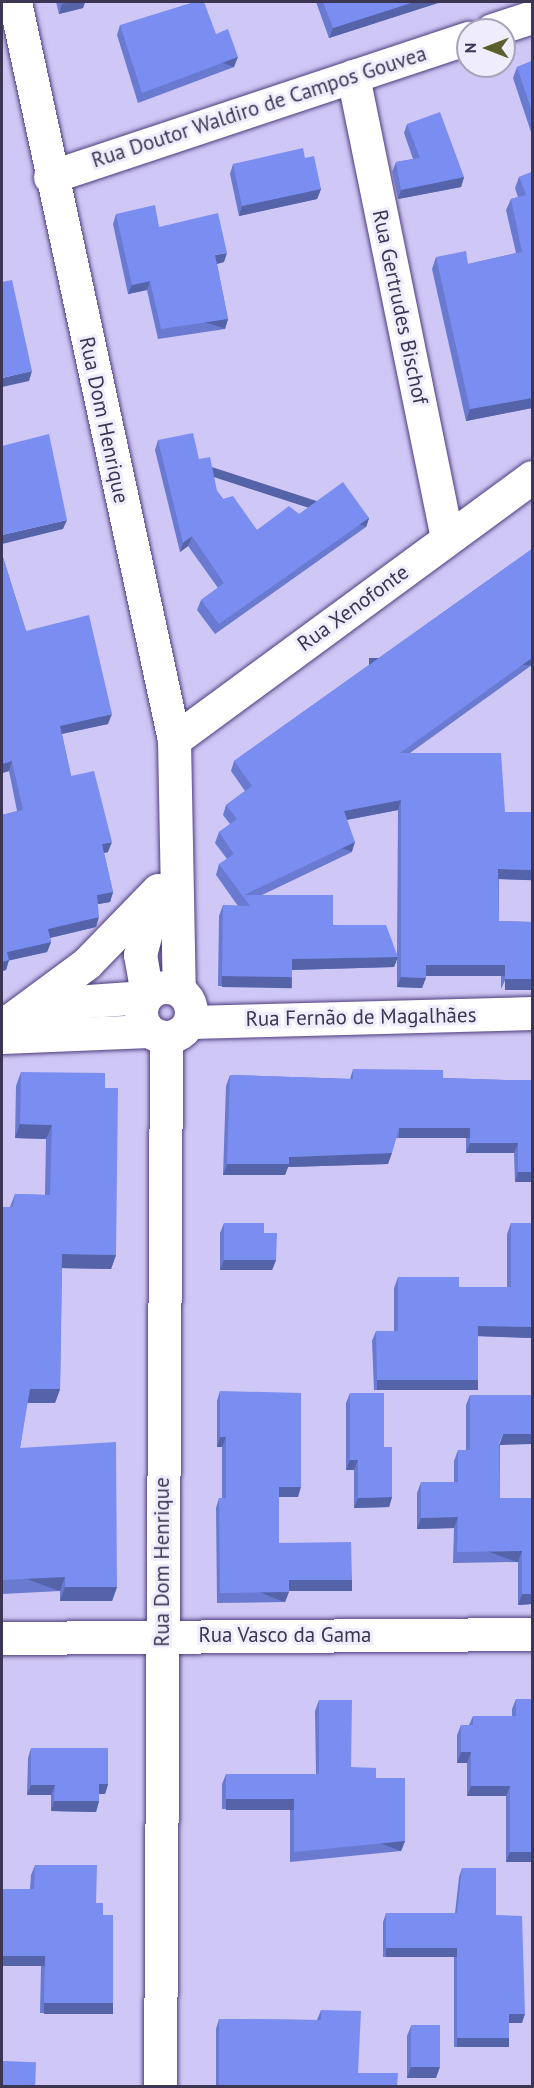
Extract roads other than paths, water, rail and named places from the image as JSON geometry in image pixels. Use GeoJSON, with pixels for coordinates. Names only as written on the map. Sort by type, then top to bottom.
{"type":"FeatureCollection","features":[{"type":"Feature","properties":{"kind":"street","name":"Rua Dom Henrique"},"geometry":{"type":"LineString","coordinates":[[15,2],[50,177],[174,740],[173,841],[179,990]]}},
{"type":"Feature","properties":{"kind":"street"},"geometry":{"type":"LineString","coordinates":[[516,22],[532,17]]}},
{"type":"Feature","properties":{"kind":"street","name":"Rua Doutor Waldiro de Campos Gouvea"},"geometry":{"type":"LineString","coordinates":[[50,177],[456,42]]}},
{"type":"Feature","properties":{"kind":"street","name":"Rua Gertrudes Bischof"},"geometry":{"type":"LineString","coordinates":[[353,76],[447,538]]}},
{"type":"Feature","properties":{"kind":"street","name":"Rua Xenofonte"},"geometry":{"type":"LineString","coordinates":[[174,740],[532,477]]}},
{"type":"Feature","properties":{"kind":"street","name":"Rua Dom Henrique"},"geometry":{"type":"LineString","coordinates":[[146,996],[140,955],[173,841]]}},
{"type":"Feature","properties":{"kind":"street"},"geometry":{"type":"LineString","coordinates":[[3,1028],[87,963],[158,890]]}},
{"type":"Feature","properties":{"kind":"street"},"geometry":{"type":"LineString","coordinates":[[3,1028],[74,1002],[146,996],[157,988],[179,990],[190,1004],[168,1030],[141,1015],[146,996]]}},
{"type":"Feature","properties":{"kind":"street","name":"Rua Fernão de Magalhães"},"geometry":{"type":"LineString","coordinates":[[3,1028],[168,1030],[532,1013]]}},
{"type":"Feature","properties":{"kind":"street","name":"Rua Dom Henrique"},"geometry":{"type":"LineString","coordinates":[[160,2086],[168,1030]]}},
{"type":"Feature","properties":{"kind":"street","name":"Rua Vasco da Gama"},"geometry":{"type":"LineString","coordinates":[[2,1638],[532,1634]]}}]}
